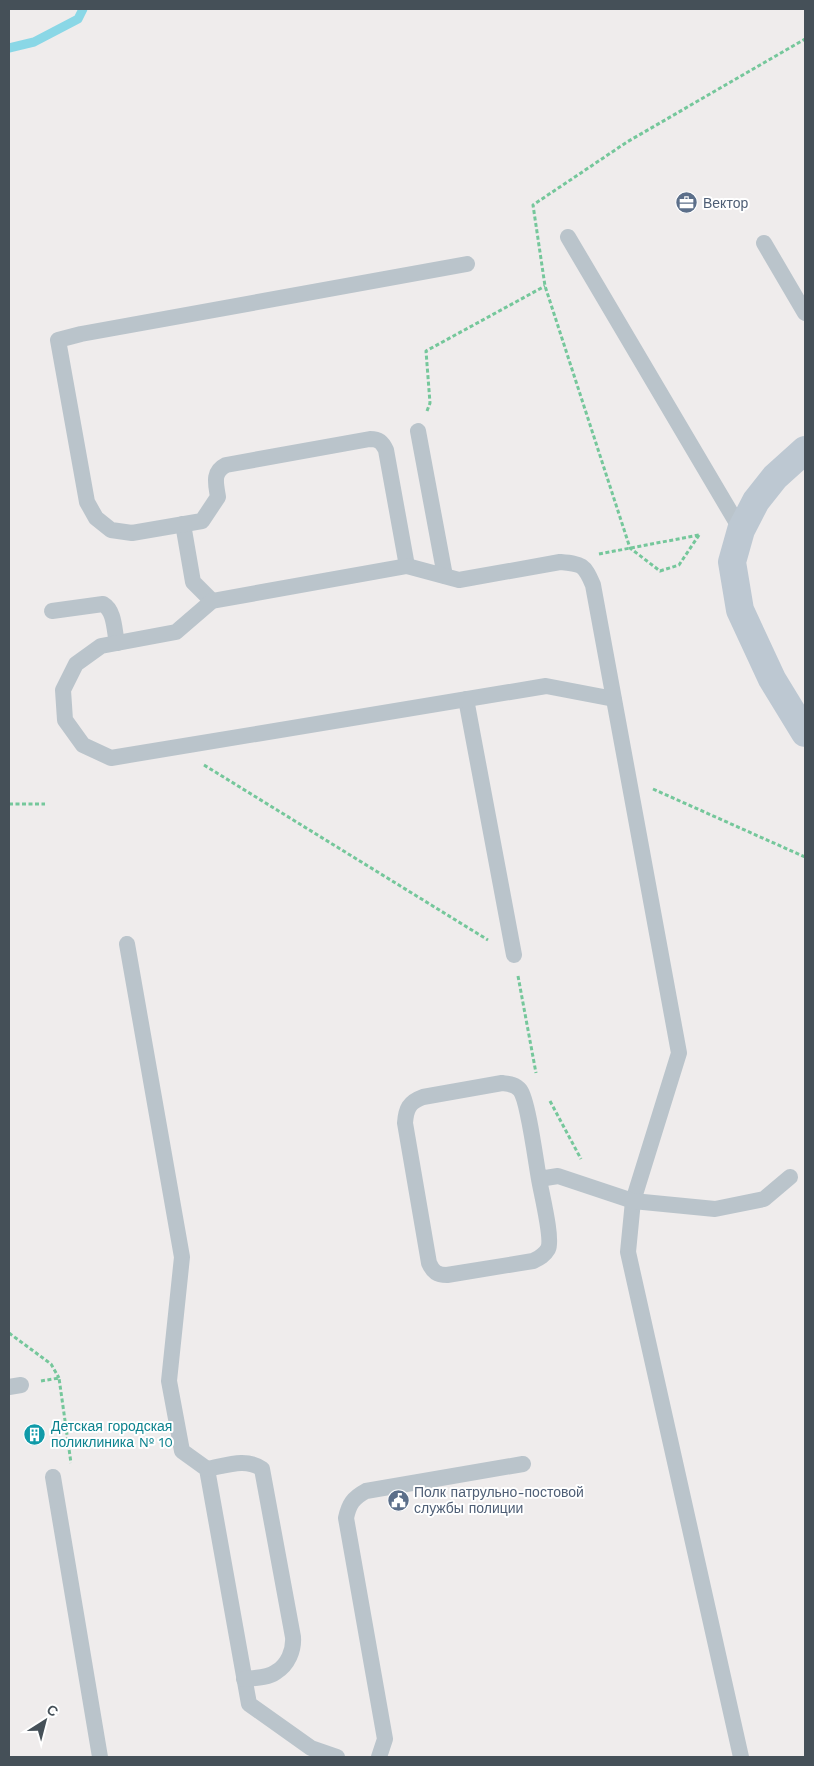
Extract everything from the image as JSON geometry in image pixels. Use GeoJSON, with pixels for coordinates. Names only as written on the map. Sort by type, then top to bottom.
{"type":"FeatureCollection","features":[{"type":"Feature","properties":{"kind":"main road"},"geometry":{"type":"LineString","coordinates":[[805,450],[774,477],[756,501],[741,530],[732,562],[740,610],[772,678],[805,733]]}},
{"type":"Feature","properties":{"kind":"lane"},"geometry":{"type":"LineString","coordinates":[[568,237],[741,530]]}},
{"type":"Feature","properties":{"kind":"lane"},"geometry":{"type":"LineString","coordinates":[[764,243],[805,313]]}},
{"type":"Feature","properties":{"kind":"lane"},"geometry":{"type":"LineString","coordinates":[[407,566],[386,450],[377,439],[226,465],[220,468],[216,474],[215,481],[218,497],[202,521],[132,533],[111,530],[96,518],[87,502],[58,340],[100,330],[467,264]]}},
{"type":"Feature","properties":{"kind":"lane"},"geometry":{"type":"LineString","coordinates":[[418,431],[445,576]]}},
{"type":"Feature","properties":{"kind":"lane"},"geometry":{"type":"LineString","coordinates":[[183,524],[194,582],[212,602]]}},
{"type":"Feature","properties":{"kind":"lane"},"geometry":{"type":"LineString","coordinates":[[614,699],[546,686],[110,758],[83,746],[65,720],[63,690],[76,664],[102,646],[176,632],[212,602],[407,566],[459,580],[560,562],[576,563],[586,570],[593,585],[629,778],[679,1053],[633,1201],[628,1252],[741,1757]]}},
{"type":"Feature","properties":{"kind":"lane"},"geometry":{"type":"LineString","coordinates":[[52,611],[103,604],[108,606],[117,643]]}},
{"type":"Feature","properties":{"kind":"lane"},"geometry":{"type":"LineString","coordinates":[[466,699],[514,956]]}},
{"type":"Feature","properties":{"kind":"lane"},"geometry":{"type":"LineString","coordinates":[[127,944],[182,1257],[169,1381],[182,1451],[207,1469],[249,1704],[311,1748],[337,1757]]}},
{"type":"Feature","properties":{"kind":"lane"},"geometry":{"type":"LineString","coordinates":[[502,1083],[513,1084],[521,1090],[526,1103],[539,1179],[549,1237],[549,1248],[542,1256],[532,1261],[447,1276],[440,1275],[432,1270],[429,1263],[405,1123],[406,1112],[412,1101],[422,1097],[502,1083]]}},
{"type":"Feature","properties":{"kind":"lane"},"geometry":{"type":"LineString","coordinates":[[539,1179],[558,1176],[633,1201],[715,1209],[764,1199],[790,1176]]}},
{"type":"Feature","properties":{"kind":"lane"},"geometry":{"type":"LineString","coordinates":[[207,1469],[246,1462],[255,1464],[262,1469],[290,1618],[294,1647],[283,1667],[270,1675],[244,1679]]}},
{"type":"Feature","properties":{"kind":"lane"},"geometry":{"type":"LineString","coordinates":[[379,1757],[385,1739],[346,1518],[349,1506],[355,1497],[366,1491],[523,1464]]}},
{"type":"Feature","properties":{"kind":"lane"},"geometry":{"type":"LineString","coordinates":[[53,1477],[100,1757]]}},
{"type":"Feature","properties":{"kind":"path"},"geometry":{"type":"LineString","coordinates":[[586,570],[600,554],[630,548],[665,541],[699,535],[679,565],[660,571],[630,548],[545,286],[533,205],[628,142],[805,39]]}},
{"type":"Feature","properties":{"kind":"path"},"geometry":{"type":"LineString","coordinates":[[418,431],[430,403],[426,351],[545,286]]}},
{"type":"Feature","properties":{"kind":"path"},"geometry":{"type":"LineString","coordinates":[[175,748],[514,956],[536,1076]]}},
{"type":"Feature","properties":{"kind":"path"},"geometry":{"type":"LineString","coordinates":[[629,778],[805,857]]}},
{"type":"Feature","properties":{"kind":"path"},"geometry":{"type":"LineString","coordinates":[[9,804],[45,804]]}},
{"type":"Feature","properties":{"kind":"path"},"geometry":{"type":"LineString","coordinates":[[546,1093],[596,1188]]}},
{"type":"Feature","properties":{"kind":"path"},"geometry":{"type":"LineString","coordinates":[[9,1333],[52,1364],[59,1378],[73,1474],[53,1477]]}},
{"type":"Feature","properties":{"kind":"path"},"geometry":{"type":"LineString","coordinates":[[15,1386],[59,1378]]}},
{"type":"Feature","properties":{"kind":"waterway"},"geometry":{"type":"LineString","coordinates":[[9,48],[34,42],[78,19],[83,9]]}},
{"type":"Feature","properties":{"kind":"place","name":"Вектор"},"geometry":{"type":"Point","coordinates":[687,203]}},
{"type":"Feature","properties":{"kind":"place","name":"Детская городская поликлиника № 10"},"geometry":{"type":"Point","coordinates":[35,1434]}},
{"type":"Feature","properties":{"kind":"place","name":"Полк патрульно-постовой службы полиции"},"geometry":{"type":"Point","coordinates":[398,1500]}}]}
